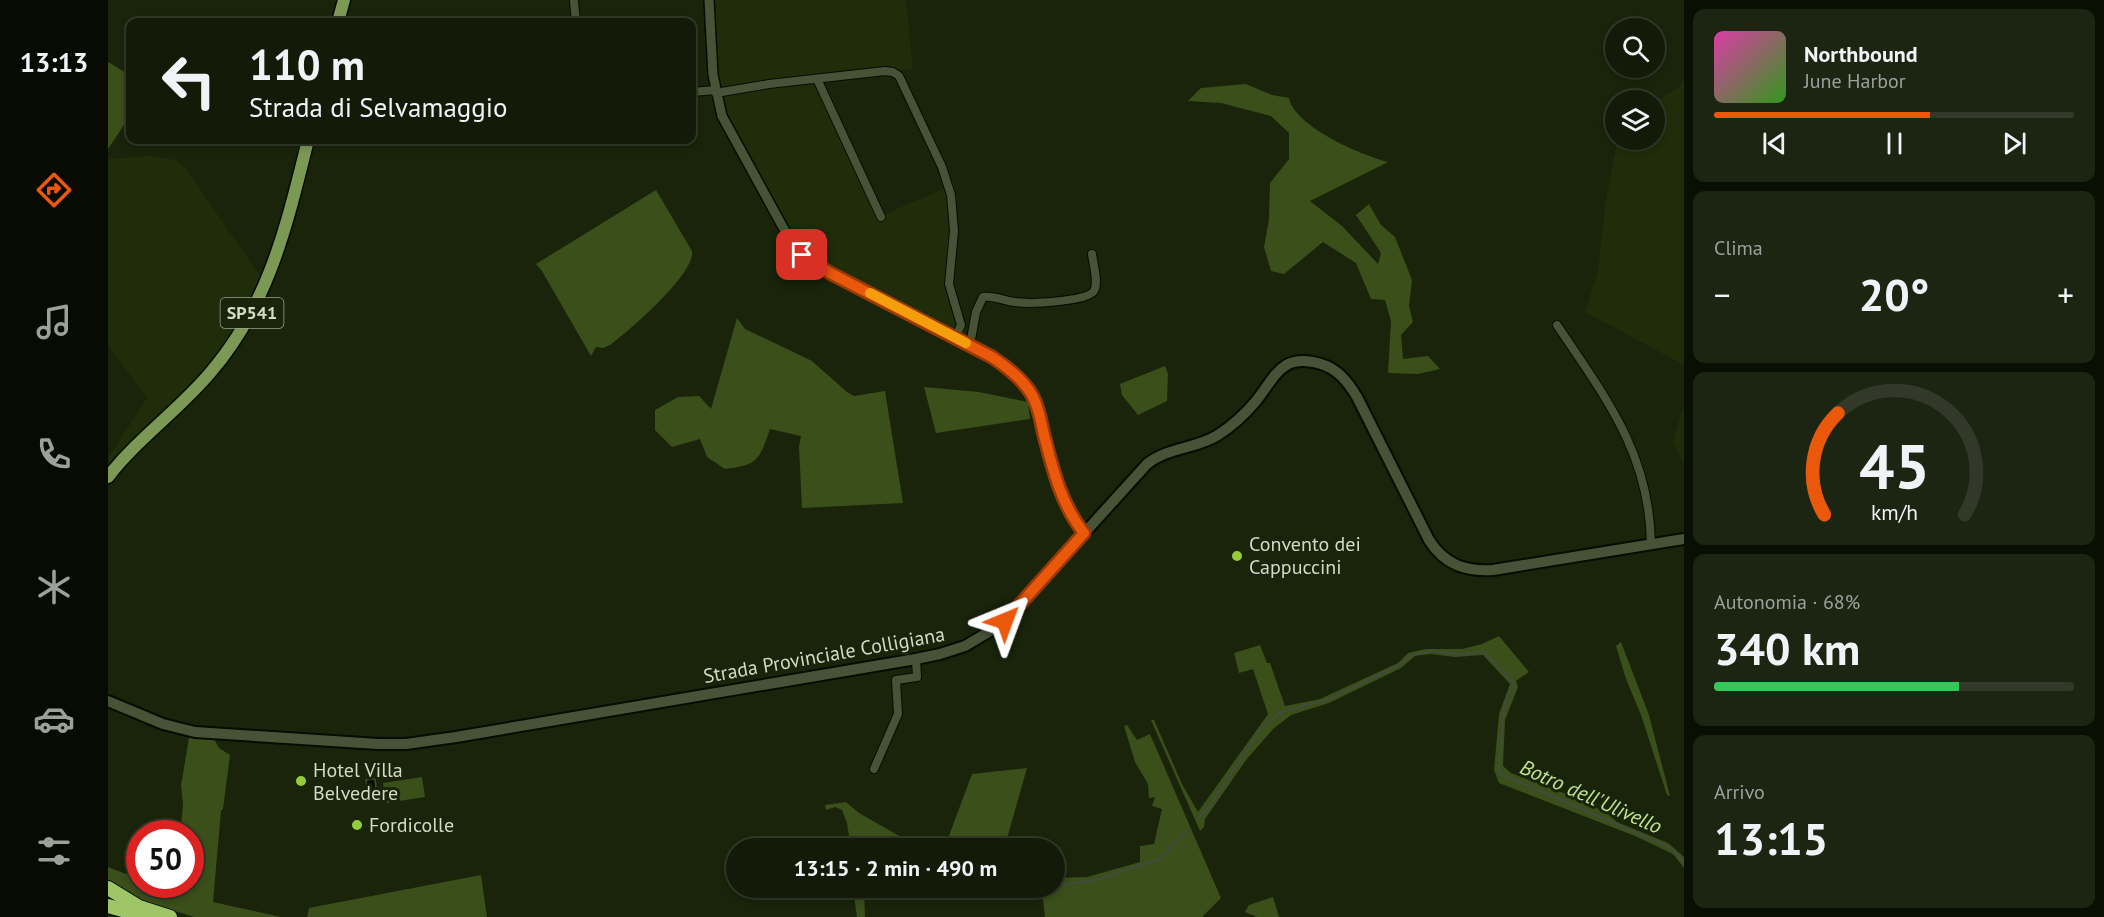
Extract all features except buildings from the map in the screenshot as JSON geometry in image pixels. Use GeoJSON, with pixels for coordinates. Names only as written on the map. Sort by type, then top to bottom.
{"type":"FeatureCollection","features":[{"type":"Feature","properties":{"kind":"highway"},"geometry":{"type":"LineString","coordinates":[[108,888],[134,904],[170,917]]}},
{"type":"Feature","properties":{"kind":"highway"},"geometry":{"type":"LineString","coordinates":[[108,906],[148,917]]}},
{"type":"Feature","properties":{"kind":"highway"},"geometry":{"type":"LineString","coordinates":[[108,915],[117,917]]}},
{"type":"Feature","properties":{"kind":"main road"},"geometry":{"type":"LineString","coordinates":[[339,18],[344,0]]}},
{"type":"Feature","properties":{"kind":"main road","name":"SP541"},"geometry":{"type":"LineString","coordinates":[[108,477],[132,450],[208,376],[245,324],[266,285],[274,263],[307,144]]}},
{"type":"Feature","properties":{"kind":"main road","name":"Strada Provinciale Colligiana"},"geometry":{"type":"LineString","coordinates":[[108,701],[163,724],[195,732],[406,744],[916,659],[966,646],[994,629],[1016,610],[1150,461],[1162,454],[1206,442],[1218,435],[1254,404],[1278,370],[1292,363],[1306,361],[1324,365],[1343,377],[1429,540],[1441,556],[1453,564],[1468,570],[1487,570],[1684,539]]}},
{"type":"Feature","properties":{"kind":"street"},"geometry":{"type":"LineString","coordinates":[[709,0],[716,91],[722,116],[784,231],[807,259],[970,345],[1005,366],[1021,381],[1032,394],[1039,413],[1059,490],[1084,533]]}},
{"type":"Feature","properties":{"kind":"street"},"geometry":{"type":"LineString","coordinates":[[574,2],[576,18]]}},
{"type":"Feature","properties":{"kind":"street"},"geometry":{"type":"LineString","coordinates":[[696,92],[885,71],[895,73],[902,80],[942,168],[951,195],[954,231],[949,284],[961,325],[956,338]]}},
{"type":"Feature","properties":{"kind":"street"},"geometry":{"type":"LineString","coordinates":[[817,79],[881,217]]}},
{"type":"Feature","properties":{"kind":"street"},"geometry":{"type":"LineString","coordinates":[[970,345],[976,312],[983,297],[988,296],[1012,302],[1029,302],[1090,295],[1096,285],[1092,254]]}},
{"type":"Feature","properties":{"kind":"street"},"geometry":{"type":"LineString","coordinates":[[1557,325],[1627,436],[1646,496],[1651,545]]}},
{"type":"Feature","properties":{"kind":"street"},"geometry":{"type":"LineString","coordinates":[[874,769],[898,714],[896,680],[917,676],[916,659]]}},
{"type":"Feature","properties":{"kind":"shaded area"},"geometry":{"type":"Polygon","coordinates":[[[709,0],[906,0],[913,69],[818,79],[881,216],[954,184],[958,234],[953,276],[966,328],[963,342],[799,252],[722,116],[709,0]]]}},
{"type":"Feature","properties":{"kind":"shaded area"},"geometry":{"type":"Polygon","coordinates":[[[108,62],[126,73],[126,122],[108,149],[108,62]]]}},
{"type":"Feature","properties":{"kind":"shaded area"},"geometry":{"type":"Polygon","coordinates":[[[1684,78],[1684,365],[1585,312],[1598,272],[1605,206],[1616,150],[1665,150],[1665,96],[1678,88],[1684,78]]]}},
{"type":"Feature","properties":{"kind":"shaded area"},"geometry":{"type":"Polygon","coordinates":[[[1246,84],[1272,95],[1289,98],[1294,109],[1316,129],[1346,146],[1388,162],[1310,201],[1342,226],[1378,264],[1381,253],[1356,215],[1369,204],[1381,225],[1395,237],[1412,280],[1409,306],[1413,322],[1401,335],[1403,359],[1428,356],[1440,369],[1418,374],[1388,373],[1391,321],[1385,300],[1371,299],[1356,263],[1323,242],[1284,274],[1271,271],[1264,247],[1269,219],[1270,183],[1289,159],[1289,133],[1271,116],[1221,103],[1188,101],[1201,88],[1246,84]]]}},
{"type":"Feature","properties":{"kind":"shaded area"},"geometry":{"type":"Polygon","coordinates":[[[153,156],[177,161],[186,169],[263,280],[227,344],[198,380],[109,467],[108,458],[147,398],[108,345],[108,159],[153,156]]]}},
{"type":"Feature","properties":{"kind":"shaded area"},"geometry":{"type":"Polygon","coordinates":[[[656,190],[692,251],[690,261],[684,273],[660,301],[610,345],[603,348],[596,347],[591,356],[536,264],[656,190]]]}},
{"type":"Feature","properties":{"kind":"shaded area"},"geometry":{"type":"Polygon","coordinates":[[[737,318],[745,329],[812,361],[854,396],[885,391],[903,503],[802,508],[799,447],[801,436],[770,429],[756,459],[745,465],[725,469],[707,457],[700,439],[672,447],[655,430],[655,410],[678,397],[699,396],[711,409],[737,318]]]}},
{"type":"Feature","properties":{"kind":"shaded area"},"geometry":{"type":"Polygon","coordinates":[[[1165,366],[1168,374],[1167,401],[1138,415],[1122,395],[1120,384],[1165,366]]]}},
{"type":"Feature","properties":{"kind":"shaded area"},"geometry":{"type":"Polygon","coordinates":[[[924,387],[979,392],[1028,402],[1030,419],[936,433],[924,387]]]}},
{"type":"Feature","properties":{"kind":"shaded area"},"geometry":{"type":"Polygon","coordinates":[[[1684,403],[1684,464],[1673,443],[1684,403]]]}},
{"type":"Feature","properties":{"kind":"shaded area"},"geometry":{"type":"Polygon","coordinates":[[[1499,636],[1529,672],[1516,681],[1518,687],[1505,720],[1503,766],[1511,773],[1580,799],[1607,813],[1617,822],[1668,843],[1684,857],[1684,868],[1673,854],[1635,836],[1499,783],[1494,770],[1499,714],[1510,684],[1483,655],[1415,656],[1401,668],[1329,703],[1291,715],[1273,729],[1246,760],[1205,819],[1204,827],[1200,831],[1151,720],[1154,720],[1182,784],[1198,812],[1268,714],[1253,669],[1239,673],[1234,653],[1260,645],[1267,663],[1270,663],[1285,706],[1320,699],[1398,663],[1408,653],[1425,649],[1462,649],[1482,644],[1499,636]]]}},
{"type":"Feature","properties":{"kind":"shaded area"},"geometry":{"type":"Polygon","coordinates":[[[1621,642],[1649,715],[1670,796],[1667,795],[1641,715],[1626,679],[1616,646],[1621,642]]]}},
{"type":"Feature","properties":{"kind":"shaded area"},"geometry":{"type":"Polygon","coordinates":[[[1127,725],[1137,740],[1150,734],[1221,898],[1202,917],[1045,917],[1042,898],[1065,898],[1065,878],[1087,877],[1140,862],[1140,846],[1154,844],[1162,809],[1152,806],[1155,797],[1149,798],[1148,784],[1135,762],[1124,726],[1127,725]]]}},
{"type":"Feature","properties":{"kind":"shaded area"},"geometry":{"type":"Polygon","coordinates":[[[189,737],[214,739],[219,748],[230,755],[221,811],[213,902],[281,917],[194,917],[138,898],[204,898],[204,820],[181,820],[181,786],[189,737]]]}},
{"type":"Feature","properties":{"kind":"shaded area"},"geometry":{"type":"Polygon","coordinates":[[[1027,768],[1007,838],[948,838],[972,774],[1027,768]]]}},
{"type":"Feature","properties":{"kind":"shaded area"},"geometry":{"type":"Polygon","coordinates":[[[422,777],[425,797],[386,803],[383,783],[422,777]]]}},
{"type":"Feature","properties":{"kind":"shaded area"},"geometry":{"type":"Polygon","coordinates":[[[375,779],[377,796],[368,797],[366,780],[375,779]]]}},
{"type":"Feature","properties":{"kind":"shaded area"},"geometry":{"type":"Polygon","coordinates":[[[846,802],[859,813],[903,838],[849,838],[842,810],[835,807],[826,810],[825,805],[846,802]]]}},
{"type":"Feature","properties":{"kind":"shaded area"},"geometry":{"type":"Polygon","coordinates":[[[108,867],[126,874],[126,891],[108,880],[108,867]]]}},
{"type":"Feature","properties":{"kind":"shaded area"},"geometry":{"type":"Polygon","coordinates":[[[481,875],[487,917],[307,917],[309,908],[481,875]]]}},
{"type":"Feature","properties":{"kind":"shaded area"},"geometry":{"type":"Polygon","coordinates":[[[1273,897],[1279,917],[1257,917],[1245,912],[1249,905],[1273,897]]]}},
{"type":"Feature","properties":{"kind":"shaded area"},"geometry":{"type":"Polygon","coordinates":[[[854,898],[864,898],[865,917],[857,917],[854,898]]]}},
{"type":"Feature","properties":{"kind":"waterway","name":"Botro dell'Ulivello"},"geometry":{"type":"LineString","coordinates":[[1198,819],[1209,807],[1262,728],[1279,713],[1332,698],[1397,666],[1412,655],[1431,651],[1457,654],[1484,652],[1514,683],[1504,706],[1499,773],[1673,849],[1684,864]]}},
{"type":"Feature","properties":{"kind":"waterway","name":"Botro dell'Ulivello"},"geometry":{"type":"LineString","coordinates":[[1065,884],[1099,879],[1160,859],[1188,829]]}},
{"type":"Feature","properties":{"kind":"slow traffic"},"geometry":{"type":"LineString","coordinates":[[870,293],[966,343]]}},
{"type":"Feature","properties":{"kind":"place","name":"Convento dei Cappuccini"},"geometry":{"type":"Point","coordinates":[1237,556]}},
{"type":"Feature","properties":{"kind":"place","name":"Hotel Villa Belvedere"},"geometry":{"type":"Point","coordinates":[301,781]}},
{"type":"Feature","properties":{"kind":"place","name":"Fordicolle"},"geometry":{"type":"Point","coordinates":[357,825]}},
{"type":"Feature","properties":{"kind":"route"},"geometry":{"type":"LineString","coordinates":[[802,255],[830,273],[992,357],[1014,374],[1032,394],[1059,490],[1076,523],[1084,533],[1005,621]]}}]}
